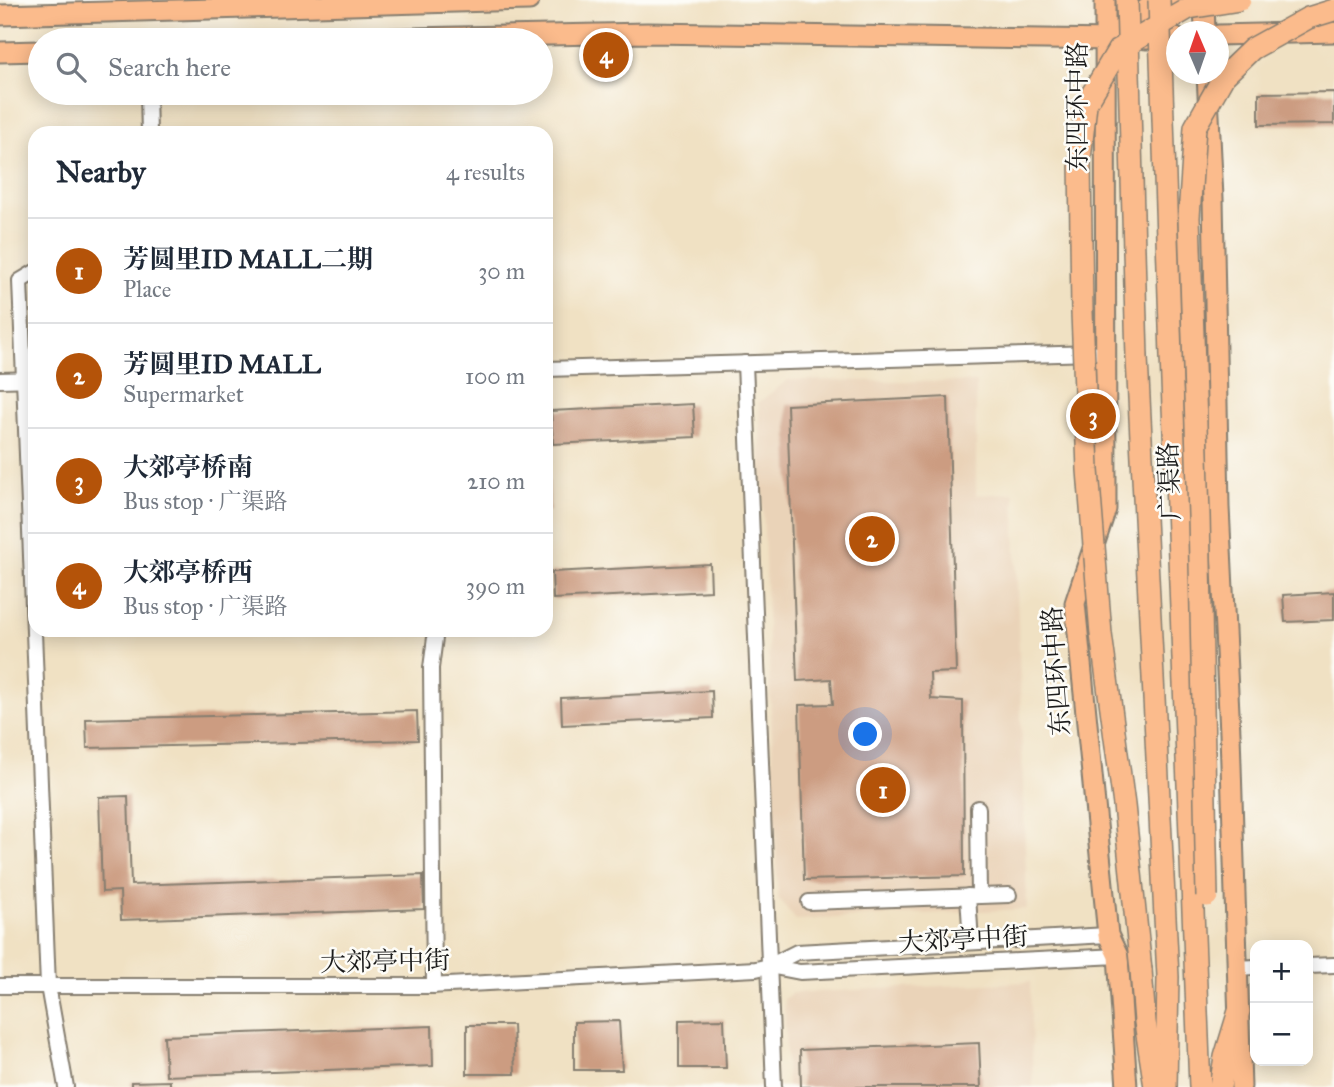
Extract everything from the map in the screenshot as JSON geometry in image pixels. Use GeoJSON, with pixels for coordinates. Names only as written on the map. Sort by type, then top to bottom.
{"type":"FeatureCollection","features":[{"type":"Feature","properties":{"kind":"highway","name":"东四环中路"},"geometry":{"type":"LineString","coordinates":[[1127,0],[1138,358],[1168,977],[1166,1087]]}},
{"type":"Feature","properties":{"kind":"highway"},"geometry":{"type":"LineString","coordinates":[[1155,1087],[1124,805],[1100,620],[1087,444],[1080,159],[1086,104],[1118,50],[1189,8],[1240,0]]}},
{"type":"Feature","properties":{"kind":"highway"},"geometry":{"type":"LineString","coordinates":[[1157,1],[1200,1087]]}},
{"type":"Feature","properties":{"kind":"highway","name":"广渠路"},"geometry":{"type":"LineString","coordinates":[[1197,1022],[1207,896],[1189,217],[1195,127],[1224,76],[1252,49],[1308,18],[1334,10]]}},
{"type":"Feature","properties":{"kind":"highway"},"geometry":{"type":"LineString","coordinates":[[1220,1087],[1239,1011]]}},
{"type":"Feature","properties":{"kind":"main road"},"geometry":{"type":"LineString","coordinates":[[13,9],[528,0]]}},
{"type":"Feature","properties":{"kind":"main road","name":"东四环中路"},"geometry":{"type":"LineString","coordinates":[[1105,0],[1106,509],[1074,603],[1108,935],[1118,956],[1126,1087]]}},
{"type":"Feature","properties":{"kind":"main road"},"geometry":{"type":"LineString","coordinates":[[1105,41],[1157,1],[1232,0]]}},
{"type":"Feature","properties":{"kind":"main road"},"geometry":{"type":"LineString","coordinates":[[1157,1],[1157,39]]}},
{"type":"Feature","properties":{"kind":"main road"},"geometry":{"type":"LineString","coordinates":[[1204,1],[1205,21]]}},
{"type":"Feature","properties":{"kind":"main road"},"geometry":{"type":"LineString","coordinates":[[1229,35],[1334,32]]}},
{"type":"Feature","properties":{"kind":"main road"},"geometry":{"type":"LineString","coordinates":[[553,35],[647,33],[1105,41],[1166,39]]}},
{"type":"Feature","properties":{"kind":"main road"},"geometry":{"type":"LineString","coordinates":[[0,52],[28,51]]}},
{"type":"Feature","properties":{"kind":"main road"},"geometry":{"type":"LineString","coordinates":[[1207,84],[1213,198],[1219,507],[1247,968],[1239,1011],[1241,1087]]}},
{"type":"Feature","properties":{"kind":"street"},"geometry":{"type":"LineString","coordinates":[[148,105],[149,126]]}},
{"type":"Feature","properties":{"kind":"street"},"geometry":{"type":"LineString","coordinates":[[28,276],[20,281],[28,368]]}},
{"type":"Feature","properties":{"kind":"street"},"geometry":{"type":"LineString","coordinates":[[553,369],[1105,353]]}},
{"type":"Feature","properties":{"kind":"street"},"geometry":{"type":"LineString","coordinates":[[745,363],[774,1087]]}},
{"type":"Feature","properties":{"kind":"street"},"geometry":{"type":"LineString","coordinates":[[0,380],[28,379]]}},
{"type":"Feature","properties":{"kind":"street"},"geometry":{"type":"LineString","coordinates":[[37,637],[48,986],[66,1087]]}},
{"type":"Feature","properties":{"kind":"street"},"geometry":{"type":"LineString","coordinates":[[434,986],[431,668],[435,637]]}},
{"type":"Feature","properties":{"kind":"street"},"geometry":{"type":"LineString","coordinates":[[971,942],[978,808]]}},
{"type":"Feature","properties":{"kind":"street"},"geometry":{"type":"LineString","coordinates":[[809,902],[1009,895]]}},
{"type":"Feature","properties":{"kind":"street","name":"大郊亭中街"},"geometry":{"type":"LineString","coordinates":[[0,986],[434,986],[756,970],[797,952],[1108,935]]}},
{"type":"Feature","properties":{"kind":"street","name":"大郊亭中街"},"geometry":{"type":"LineString","coordinates":[[769,966],[800,972],[1118,956]]}},
{"type":"Feature","properties":{"kind":"street"},"geometry":{"type":"LineString","coordinates":[[1313,966],[1334,965]]}},
{"type":"Feature","properties":{"kind":"shaded area"},"geometry":{"type":"Polygon","coordinates":[[[788,380],[976,382],[976,495],[1014,493],[1027,909],[796,920],[778,898],[759,402],[788,380]]]}},
{"type":"Feature","properties":{"kind":"shaded area"},"geometry":{"type":"Polygon","coordinates":[[[1030,982],[1033,1087],[787,1087],[784,999],[792,993],[1030,982]]]}},
{"type":"Feature","properties":{"kind":"building"},"geometry":{"type":"Polygon","coordinates":[[[1334,92],[1334,124],[1259,125],[1259,93],[1334,92]]]}},
{"type":"Feature","properties":{"kind":"building"},"geometry":{"type":"Polygon","coordinates":[[[948,397],[956,672],[930,673],[931,699],[963,701],[964,876],[804,880],[799,705],[833,704],[831,679],[797,681],[787,405],[948,397]]]}},
{"type":"Feature","properties":{"kind":"building"},"geometry":{"type":"Polygon","coordinates":[[[693,404],[695,437],[553,444],[553,411],[693,404]]]}},
{"type":"Feature","properties":{"kind":"building"},"geometry":{"type":"Polygon","coordinates":[[[710,564],[711,591],[553,599],[553,572],[710,564]]]}},
{"type":"Feature","properties":{"kind":"building"},"geometry":{"type":"Polygon","coordinates":[[[1334,592],[1334,620],[1285,622],[1283,595],[1334,592]]]}},
{"type":"Feature","properties":{"kind":"building"},"geometry":{"type":"Polygon","coordinates":[[[712,691],[713,718],[562,725],[561,698],[712,691]]]}},
{"type":"Feature","properties":{"kind":"building"},"geometry":{"type":"Polygon","coordinates":[[[417,711],[418,740],[87,748],[86,719],[417,711]]]}},
{"type":"Feature","properties":{"kind":"building"},"geometry":{"type":"Polygon","coordinates":[[[128,796],[131,885],[423,875],[424,909],[121,920],[120,891],[102,892],[99,797],[128,796]]]}},
{"type":"Feature","properties":{"kind":"building"},"geometry":{"type":"Polygon","coordinates":[[[724,1019],[726,1068],[679,1068],[679,1020],[724,1019]]]}},
{"type":"Feature","properties":{"kind":"building"},"geometry":{"type":"Polygon","coordinates":[[[619,1021],[622,1070],[574,1070],[574,1022],[619,1021]]]}},
{"type":"Feature","properties":{"kind":"building"},"geometry":{"type":"Polygon","coordinates":[[[467,1025],[513,1025],[515,1074],[467,1074],[467,1025]]]}},
{"type":"Feature","properties":{"kind":"building"},"geometry":{"type":"Polygon","coordinates":[[[432,1026],[433,1066],[166,1076],[164,1036],[432,1026]]]}},
{"type":"Feature","properties":{"kind":"building"},"geometry":{"type":"Polygon","coordinates":[[[979,1043],[981,1087],[801,1087],[800,1050],[979,1043]]]}},
{"type":"Feature","properties":{"kind":"building"},"geometry":{"type":"Polygon","coordinates":[[[170,1081],[170,1087],[131,1087],[131,1082],[170,1081]]]}},
{"type":"Feature","properties":{"kind":"place","name":"大郊亭桥西"},"geometry":{"type":"Point","coordinates":[606,55]}},
{"type":"Feature","properties":{"kind":"place","name":"大郊亭桥南"},"geometry":{"type":"Point","coordinates":[1093,416]}},
{"type":"Feature","properties":{"kind":"place","name":"芳圆里ID MALL"},"geometry":{"type":"Point","coordinates":[872,539]}},
{"type":"Feature","properties":{"kind":"place","name":"芳圆里ID MALL二期"},"geometry":{"type":"Point","coordinates":[883,790]}}]}
